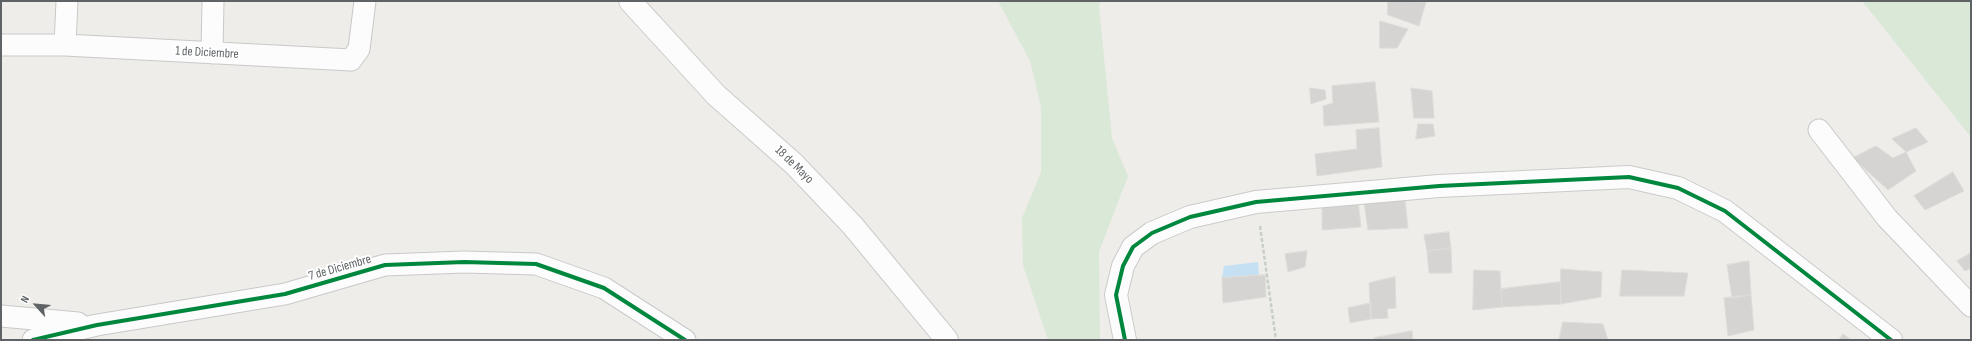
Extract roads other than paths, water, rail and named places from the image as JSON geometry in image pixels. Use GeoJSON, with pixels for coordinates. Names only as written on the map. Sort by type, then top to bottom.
{"type":"FeatureCollection","features":[{"type":"Feature","properties":{"kind":"street"},"geometry":{"type":"LineString","coordinates":[[65,45],[67,1]]}},
{"type":"Feature","properties":{"kind":"street"},"geometry":{"type":"LineString","coordinates":[[212,53],[213,1]]}},
{"type":"Feature","properties":{"kind":"street","name":"1 de Diciembre"},"geometry":{"type":"LineString","coordinates":[[1,45],[65,45],[351,60],[359,49],[365,1]]}},
{"type":"Feature","properties":{"kind":"street","name":"18 de Mayo"},"geometry":{"type":"LineString","coordinates":[[630,1],[716,94],[794,164],[853,226],[947,340]]}},
{"type":"Feature","properties":{"kind":"street"},"geometry":{"type":"LineString","coordinates":[[1819,130],[1887,218],[1971,306]]}},
{"type":"Feature","properties":{"kind":"street"},"geometry":{"type":"LineString","coordinates":[[1125,340],[1116,295],[1122,266],[1133,247],[1152,234],[1190,217],[1256,202],[1439,186],[1629,177],[1678,188],[1725,211],[1891,340]]}},
{"type":"Feature","properties":{"kind":"street","name":"7 de Diciembre"},"geometry":{"type":"LineString","coordinates":[[33,340],[97,325],[285,294],[385,265],[464,262],[536,264],[604,288],[686,340]]}},
{"type":"Feature","properties":{"kind":"street"},"geometry":{"type":"LineString","coordinates":[[1,316],[97,325]]}},
{"type":"Feature","properties":{"kind":"water"},"geometry":{"type":"Polygon","coordinates":[[[1258,262],[1259,275],[1222,278],[1224,266],[1258,262]]]}}]}
